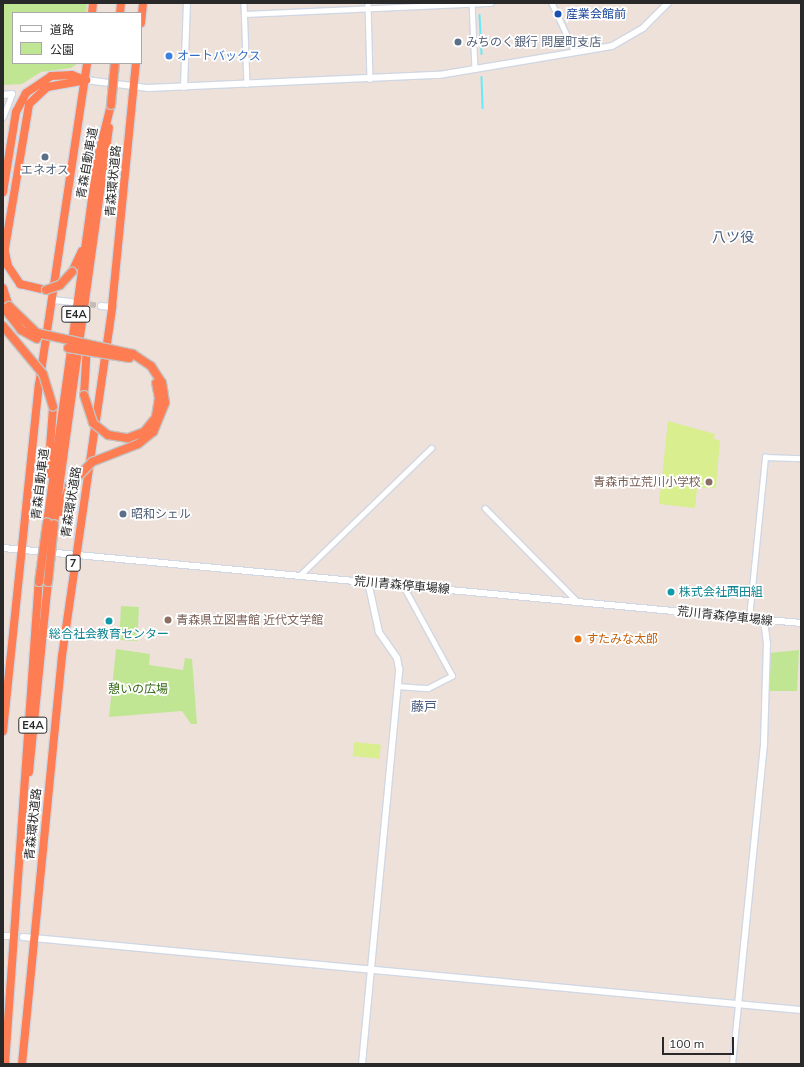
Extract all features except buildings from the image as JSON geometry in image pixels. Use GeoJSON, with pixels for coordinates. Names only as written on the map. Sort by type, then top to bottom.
{"type":"FeatureCollection","features":[{"type":"Feature","properties":{"kind":"highway"},"geometry":{"type":"LineString","coordinates":[[142,13],[143,3]]}},
{"type":"Feature","properties":{"kind":"highway"},"geometry":{"type":"LineString","coordinates":[[3,730],[6,671],[22,550],[39,385],[86,80],[87,64]]}},
{"type":"Feature","properties":{"kind":"highway","name":"青森自動車道"},"geometry":{"type":"LineString","coordinates":[[20,869],[26,738],[39,578],[51,524],[96,239],[115,64]]}},
{"type":"Feature","properties":{"kind":"highway","name":"青森環状道路"},"geometry":{"type":"LineString","coordinates":[[22,1064],[33,938],[74,555],[112,307],[136,64]]}},
{"type":"Feature","properties":{"kind":"highway"},"geometry":{"type":"LineString","coordinates":[[3,192],[16,112],[26,93],[51,76],[72,75],[86,80]]}},
{"type":"Feature","properties":{"kind":"highway"},"geometry":{"type":"LineString","coordinates":[[3,260],[29,104],[47,87],[86,80]]}},
{"type":"Feature","properties":{"kind":"highway","name":"青森自動車道"},"geometry":{"type":"LineString","coordinates":[[5,1064],[20,869],[48,582],[51,524],[99,150],[110,105]]}},
{"type":"Feature","properties":{"kind":"highway"},"geometry":{"type":"LineString","coordinates":[[5,249],[8,266],[20,284],[46,290],[60,285],[72,272],[88,235]]}},
{"type":"Feature","properties":{"kind":"highway"},"geometry":{"type":"LineString","coordinates":[[3,288],[5,306],[21,330],[34,338],[125,356],[143,365],[158,388],[159,408],[144,432],[117,438],[93,423],[84,395],[96,239]]}},
{"type":"Feature","properties":{"kind":"highway"},"geometry":{"type":"LineString","coordinates":[[5,306],[37,333],[133,354],[150,366],[162,383],[165,403],[153,432],[138,444],[92,462],[69,486],[51,524]]}},
{"type":"Feature","properties":{"kind":"highway"},"geometry":{"type":"LineString","coordinates":[[3,326],[43,374],[53,407],[51,524]]}},
{"type":"Feature","properties":{"kind":"street"},"geometry":{"type":"LineString","coordinates":[[184,87],[187,3]]}},
{"type":"Feature","properties":{"kind":"street"},"geometry":{"type":"LineString","coordinates":[[244,3],[247,84]]}},
{"type":"Feature","properties":{"kind":"street"},"geometry":{"type":"LineString","coordinates":[[368,3],[370,79]]}},
{"type":"Feature","properties":{"kind":"street"},"geometry":{"type":"LineString","coordinates":[[245,14],[491,3]]}},
{"type":"Feature","properties":{"kind":"street"},"geometry":{"type":"LineString","coordinates":[[552,3],[575,52]]}},
{"type":"Feature","properties":{"kind":"street"},"geometry":{"type":"LineString","coordinates":[[86,80],[133,88],[422,77],[575,52],[622,42],[643,28],[668,3]]}},
{"type":"Feature","properties":{"kind":"street"},"geometry":{"type":"LineString","coordinates":[[472,4],[475,69]]}},
{"type":"Feature","properties":{"kind":"street"},"geometry":{"type":"LineString","coordinates":[[3,95],[12,94],[3,117]]}},
{"type":"Feature","properties":{"kind":"street"},"geometry":{"type":"LineString","coordinates":[[53,300],[71,302]]}},
{"type":"Feature","properties":{"kind":"street"},"geometry":{"type":"LineString","coordinates":[[100,306],[112,307]]}},
{"type":"Feature","properties":{"kind":"street"},"geometry":{"type":"LineString","coordinates":[[299,576],[431,448]]}},
{"type":"Feature","properties":{"kind":"street"},"geometry":{"type":"LineString","coordinates":[[749,618],[765,457],[801,458]]}},
{"type":"Feature","properties":{"kind":"street"},"geometry":{"type":"LineString","coordinates":[[485,508],[578,602]]}},
{"type":"Feature","properties":{"kind":"street","name":"荒川青森停車場線"},"geometry":{"type":"LineString","coordinates":[[3,548],[801,623]]}},
{"type":"Feature","properties":{"kind":"street"},"geometry":{"type":"LineString","coordinates":[[362,1064],[399,663],[379,632],[368,582]]}},
{"type":"Feature","properties":{"kind":"street"},"geometry":{"type":"LineString","coordinates":[[397,686],[428,688],[452,676],[403,586]]}},
{"type":"Feature","properties":{"kind":"street"},"geometry":{"type":"LineString","coordinates":[[732,1064],[764,743],[767,651],[764,620]]}},
{"type":"Feature","properties":{"kind":"street"},"geometry":{"type":"LineString","coordinates":[[23,937],[801,1010]]}},
{"type":"Feature","properties":{"kind":"green space"},"geometry":{"type":"Polygon","coordinates":[[[3,3],[87,3],[86,12],[12,12],[12,64],[77,64],[71,68],[41,72],[22,84],[3,85],[3,3]]]}},
{"type":"Feature","properties":{"kind":"green space"},"geometry":{"type":"Polygon","coordinates":[[[668,421],[715,434],[714,439],[720,440],[716,488],[697,488],[695,508],[659,504],[668,421]]]}},
{"type":"Feature","properties":{"kind":"green space"},"geometry":{"type":"Polygon","coordinates":[[[121,606],[139,607],[137,641],[119,640],[121,606]]]}},
{"type":"Feature","properties":{"kind":"green space","name":"憩いの広場"},"geometry":{"type":"Polygon","coordinates":[[[116,649],[150,654],[149,665],[183,670],[185,658],[192,659],[197,724],[191,724],[182,711],[109,717],[116,649]]]}},
{"type":"Feature","properties":{"kind":"green space"},"geometry":{"type":"Polygon","coordinates":[[[799,650],[797,691],[767,691],[769,653],[799,650]]]}},
{"type":"Feature","properties":{"kind":"green space"},"geometry":{"type":"Polygon","coordinates":[[[354,742],[381,745],[379,759],[353,756],[354,742]]]}},
{"type":"Feature","properties":{"kind":"waterway"},"geometry":{"type":"LineString","coordinates":[[480,15],[482,54]]}},
{"type":"Feature","properties":{"kind":"waterway"},"geometry":{"type":"LineString","coordinates":[[482,77],[483,108]]}},
{"type":"Feature","properties":{"kind":"tunnel"},"geometry":{"type":"LineString","coordinates":[[81,303],[101,306]]}},
{"type":"Feature","properties":{"kind":"place","name":"産業会館前"},"geometry":{"type":"Point","coordinates":[558,14]}},
{"type":"Feature","properties":{"kind":"place","name":"みちのく銀行 問屋町支店"},"geometry":{"type":"Point","coordinates":[458,42]}},
{"type":"Feature","properties":{"kind":"place","name":"オートバックス"},"geometry":{"type":"Point","coordinates":[169,56]}},
{"type":"Feature","properties":{"kind":"place","name":"エネオス"},"geometry":{"type":"Point","coordinates":[45,157]}},
{"type":"Feature","properties":{"kind":"place","name":"青森市立荒川小学校"},"geometry":{"type":"Point","coordinates":[709,482]}},
{"type":"Feature","properties":{"kind":"place","name":"昭和シェル"},"geometry":{"type":"Point","coordinates":[123,514]}},
{"type":"Feature","properties":{"kind":"place","name":"株式会社西田組"},"geometry":{"type":"Point","coordinates":[671,592]}},
{"type":"Feature","properties":{"kind":"place","name":"青森県立図書館 近代文学館"},"geometry":{"type":"Point","coordinates":[168,620]}},
{"type":"Feature","properties":{"kind":"place","name":"総合社会教育センター"},"geometry":{"type":"Point","coordinates":[109,621]}},
{"type":"Feature","properties":{"kind":"place","name":"すたみな太郎"},"geometry":{"type":"Point","coordinates":[578,639]}},
{"type":"Feature","properties":{"kind":"district","name":"八ツ役"},"geometry":{"type":"Point","coordinates":[733,237]}},
{"type":"Feature","properties":{"kind":"district","name":"藤戸"},"geometry":{"type":"Point","coordinates":[424,706]}}]}
